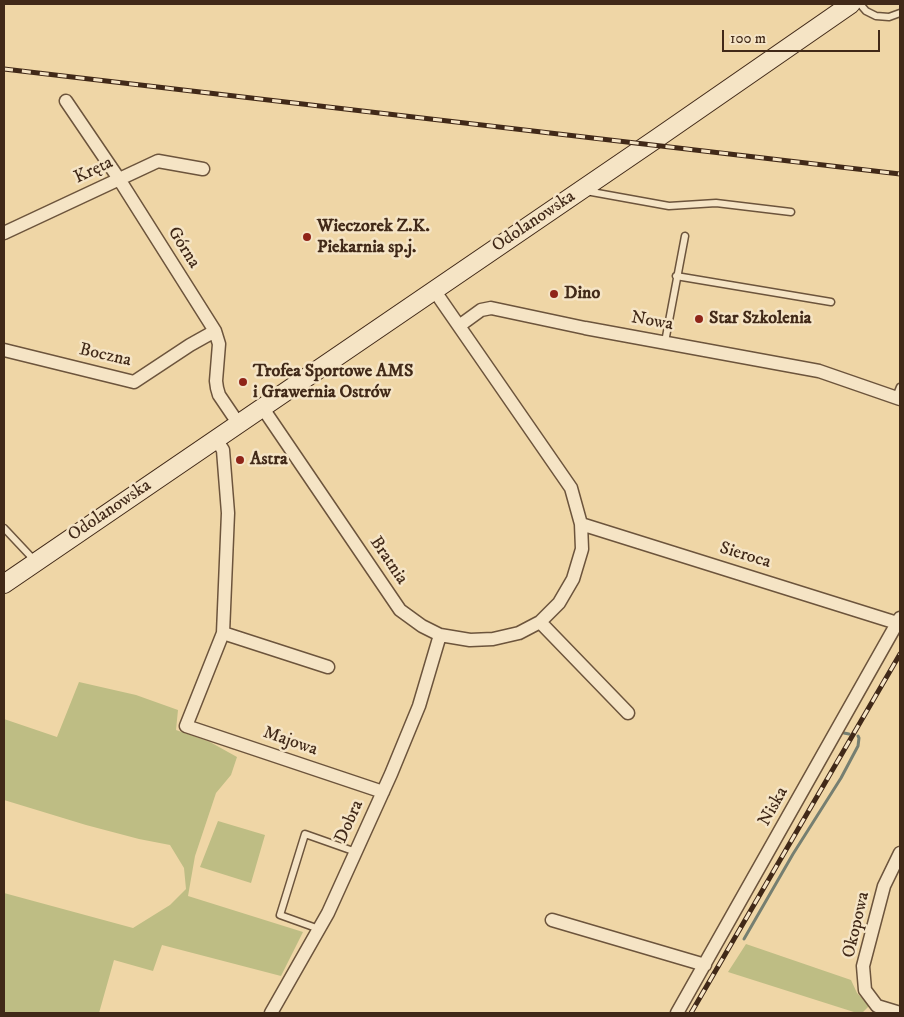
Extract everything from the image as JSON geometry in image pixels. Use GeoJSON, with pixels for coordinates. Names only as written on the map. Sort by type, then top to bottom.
{"type":"FeatureCollection","features":[{"type":"Feature","properties":{"kind":"main road","name":"Odolanowska"},"geometry":{"type":"LineString","coordinates":[[4,584],[851,4]]}},
{"type":"Feature","properties":{"kind":"street","name":"Górna"},"geometry":{"type":"LineString","coordinates":[[66,100],[120,179],[215,330],[219,344],[216,388],[238,423]]}},
{"type":"Feature","properties":{"kind":"street","name":"Kręta"},"geometry":{"type":"LineString","coordinates":[[4,233],[158,161],[203,169]]}},
{"type":"Feature","properties":{"kind":"street","name":"Bratnia"},"geometry":{"type":"LineString","coordinates":[[262,407],[400,610],[422,626],[440,635],[470,640],[493,639],[520,632],[540,622],[559,603],[573,579],[582,549],[582,524],[571,488],[434,290]]}},
{"type":"Feature","properties":{"kind":"street","name":"Nowa"},"geometry":{"type":"LineString","coordinates":[[459,326],[481,310],[491,308],[585,328],[819,371],[899,394]]}},
{"type":"Feature","properties":{"kind":"street","name":"Boczna"},"geometry":{"type":"LineString","coordinates":[[4,350],[134,382],[215,330]]}},
{"type":"Feature","properties":{"kind":"street"},"geometry":{"type":"LineString","coordinates":[[216,439],[223,450],[228,513],[223,633],[328,667]]}},
{"type":"Feature","properties":{"kind":"street","name":"Sieroca"},"geometry":{"type":"LineString","coordinates":[[582,524],[899,620]]}},
{"type":"Feature","properties":{"kind":"street","name":"Niska"},"geometry":{"type":"LineString","coordinates":[[677,1013],[899,620]]}},
{"type":"Feature","properties":{"kind":"street"},"geometry":{"type":"LineString","coordinates":[[540,622],[628,713]]}},
{"type":"Feature","properties":{"kind":"street","name":"Majowa"},"geometry":{"type":"LineString","coordinates":[[223,633],[186,726],[383,792]]}},
{"type":"Feature","properties":{"kind":"street","name":"Dobra"},"geometry":{"type":"LineString","coordinates":[[270,1013],[328,913],[383,792],[419,706],[440,635]]}},
{"type":"Feature","properties":{"kind":"street","name":"Okopowa"},"geometry":{"type":"LineString","coordinates":[[900,853],[884,886],[864,966],[865,990],[877,1006],[900,1013]]}},
{"type":"Feature","properties":{"kind":"street"},"geometry":{"type":"LineString","coordinates":[[552,920],[705,965]]}},
{"type":"Feature","properties":{"kind":"lane"},"geometry":{"type":"LineString","coordinates":[[860,4],[866,11],[876,16],[889,17],[900,13]]}},
{"type":"Feature","properties":{"kind":"lane"},"geometry":{"type":"LineString","coordinates":[[580,190],[669,206],[716,203],[791,212]]}},
{"type":"Feature","properties":{"kind":"lane"},"geometry":{"type":"LineString","coordinates":[[665,342],[685,236]]}},
{"type":"Feature","properties":{"kind":"lane"},"geometry":{"type":"LineString","coordinates":[[676,276],[831,302]]}},
{"type":"Feature","properties":{"kind":"lane"},"geometry":{"type":"LineString","coordinates":[[4,528],[36,562]]}},
{"type":"Feature","properties":{"kind":"lane"},"geometry":{"type":"LineString","coordinates":[[319,929],[280,915],[305,834],[356,852]]}},
{"type":"Feature","properties":{"kind":"shaded area"},"geometry":{"type":"Polygon","coordinates":[[[79,682],[136,695],[178,710],[176,730],[210,742],[237,757],[231,775],[216,793],[195,856],[188,896],[303,932],[281,976],[162,945],[153,971],[114,960],[99,1013],[4,1013],[4,893],[133,928],[170,905],[186,889],[184,868],[170,845],[86,825],[4,800],[4,719],[57,737],[79,682]]]}},
{"type":"Feature","properties":{"kind":"shaded area"},"geometry":{"type":"Polygon","coordinates":[[[218,821],[265,835],[251,883],[200,867],[218,821]]]}},
{"type":"Feature","properties":{"kind":"shaded area"},"geometry":{"type":"Polygon","coordinates":[[[746,944],[851,980],[857,993],[869,1006],[862,1013],[857,1013],[728,972],[746,944]]]}},
{"type":"Feature","properties":{"kind":"waterway"},"geometry":{"type":"LineString","coordinates":[[844,733],[849,734]]}},
{"type":"Feature","properties":{"kind":"waterway"},"geometry":{"type":"LineString","coordinates":[[744,939],[793,854],[841,778],[858,746],[858,736]]}},
{"type":"Feature","properties":{"kind":"railway"},"geometry":{"type":"LineString","coordinates":[[4,69],[900,174]]}},
{"type":"Feature","properties":{"kind":"railway"},"geometry":{"type":"LineString","coordinates":[[691,1013],[900,654]]}},
{"type":"Feature","properties":{"kind":"place","name":"Wieczorek Z.K. Piekarnia sp.j."},"geometry":{"type":"Point","coordinates":[307,237]}},
{"type":"Feature","properties":{"kind":"place","name":"Dino"},"geometry":{"type":"Point","coordinates":[554,294]}},
{"type":"Feature","properties":{"kind":"place","name":"Star Szkolenia"},"geometry":{"type":"Point","coordinates":[699,319]}},
{"type":"Feature","properties":{"kind":"place","name":"Trofea Sportowe AMS i Grawernia Ostrów"},"geometry":{"type":"Point","coordinates":[243,382]}},
{"type":"Feature","properties":{"kind":"place","name":"Astra"},"geometry":{"type":"Point","coordinates":[240,460]}}]}
